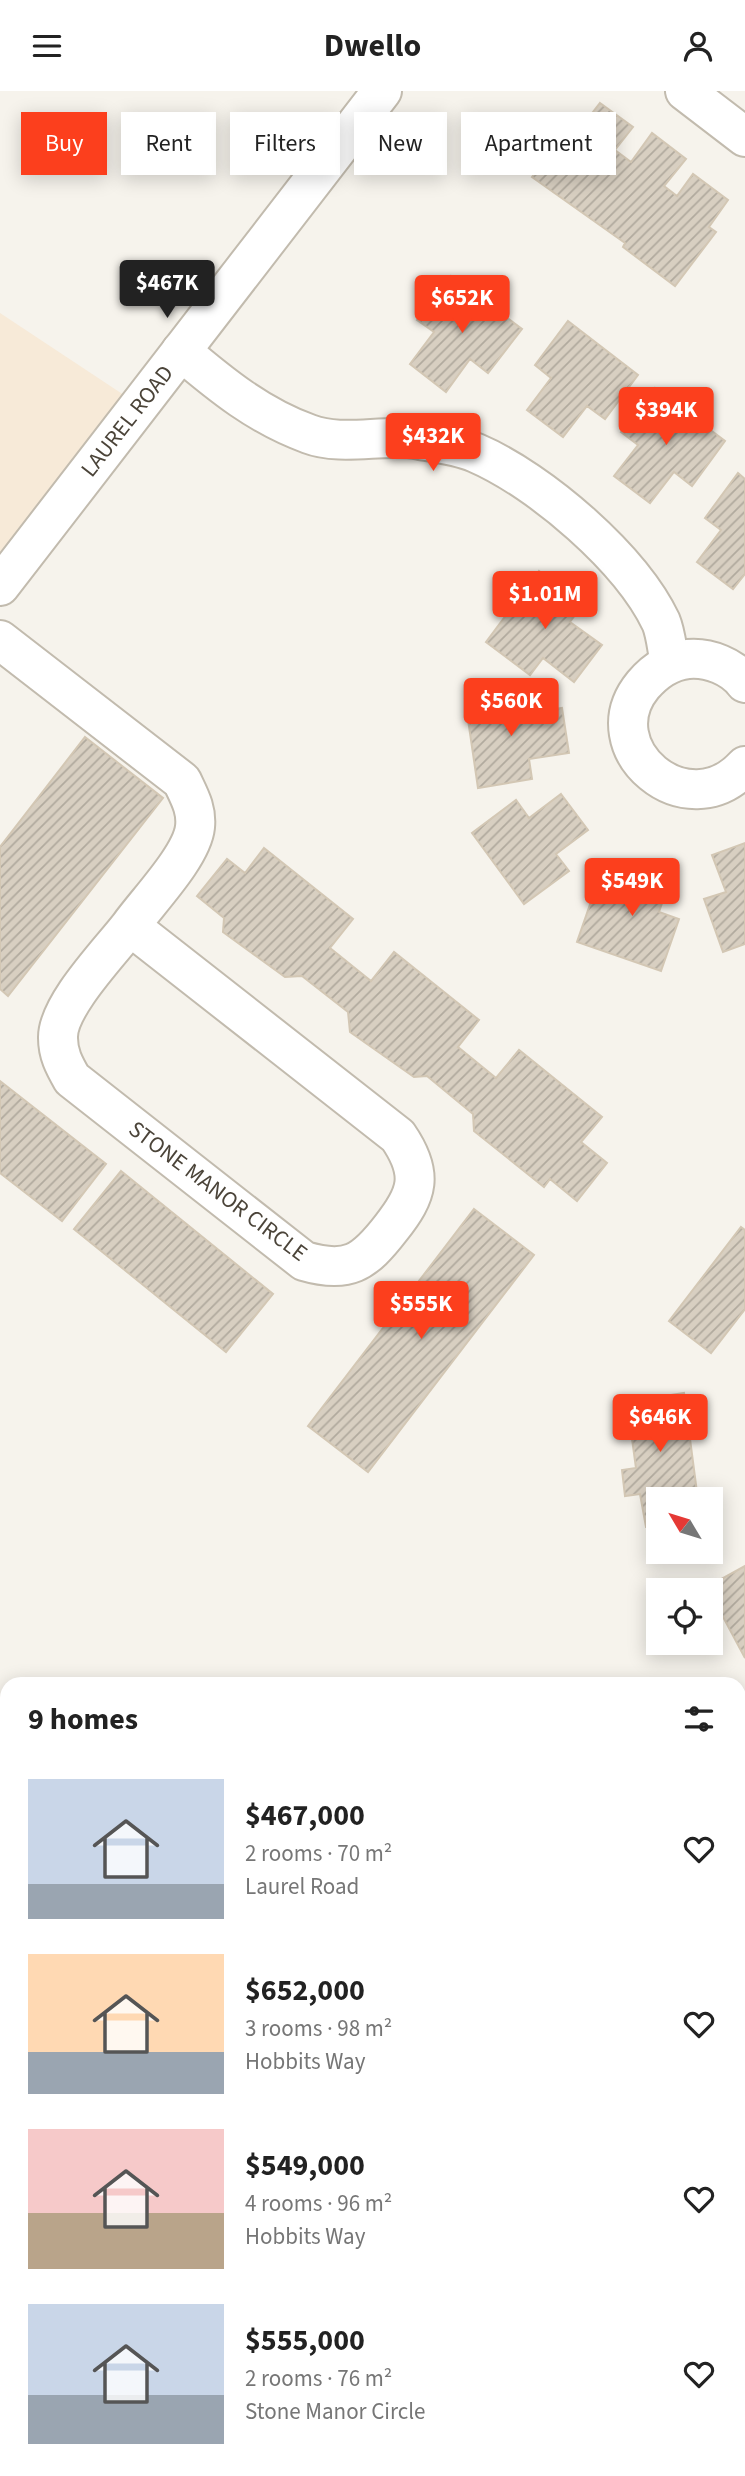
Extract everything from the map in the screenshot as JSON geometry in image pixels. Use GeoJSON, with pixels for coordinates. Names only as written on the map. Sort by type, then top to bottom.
{"type":"FeatureCollection","features":[{"type":"Feature","properties":{"kind":"street","name":"LAUREL ROAD"},"geometry":{"type":"LineString","coordinates":[[0,586],[382,91]]}},
{"type":"Feature","properties":{"kind":"street"},"geometry":{"type":"LineString","coordinates":[[685,91],[745,137]]}},
{"type":"Feature","properties":{"kind":"street"},"geometry":{"type":"LineString","coordinates":[[181,351],[245,402],[312,436],[416,439],[474,452],[515,472],[617,556],[644,591],[662,625],[670,663]]}},
{"type":"Feature","properties":{"kind":"street","name":"STONE MANOR CIRCLE"},"geometry":{"type":"LineString","coordinates":[[0,640],[181,781],[193,803],[195,828],[188,850],[64,1012],[57,1036],[60,1059],[72,1079],[304,1261],[326,1267],[349,1266],[370,1255],[410,1203],[416,1179],[411,1155],[398,1136],[130,926]]}},
{"type":"Feature","properties":{"kind":"street"},"geometry":{"type":"LineString","coordinates":[[745,683],[727,667],[708,660],[689,659],[670,663],[652,675],[638,691],[630,712],[630,734],[636,754],[648,772],[666,784],[687,790],[709,789],[729,781],[745,766]]}},
{"type":"Feature","properties":{"kind":"shaded area"},"geometry":{"type":"Polygon","coordinates":[[[0,313],[139,405],[0,586],[0,313]]]}},
{"type":"Feature","properties":{"kind":"building"},"geometry":{"type":"Polygon","coordinates":[[[600,103],[612,112],[593,112],[600,103]]]}},
{"type":"Feature","properties":{"kind":"building"},"geometry":{"type":"Polygon","coordinates":[[[616,115],[633,127],[616,149],[616,115]]]}},
{"type":"Feature","properties":{"kind":"building"},"geometry":{"type":"Polygon","coordinates":[[[652,133],[686,159],[664,186],[677,196],[693,174],[728,200],[709,227],[716,232],[675,286],[623,247],[625,243],[532,177],[616,175],[616,151],[631,162],[652,133]]]}},
{"type":"Feature","properties":{"kind":"building"},"geometry":{"type":"Polygon","coordinates":[[[451,276],[522,329],[488,373],[470,359],[446,392],[410,364],[434,332],[417,320],[451,276]]]}},
{"type":"Feature","properties":{"kind":"building"},"geometry":{"type":"Polygon","coordinates":[[[568,321],[638,375],[605,419],[587,406],[563,437],[527,410],[551,378],[535,365],[568,321]]]}},
{"type":"Feature","properties":{"kind":"building"},"geometry":{"type":"Polygon","coordinates":[[[655,388],[725,441],[692,486],[674,472],[650,503],[614,476],[638,445],[621,432],[655,388]]]}},
{"type":"Feature","properties":{"kind":"building"},"geometry":{"type":"Polygon","coordinates":[[[738,473],[745,479],[745,574],[733,589],[697,562],[721,530],[705,518],[738,473]]]}},
{"type":"Feature","properties":{"kind":"building"},"geometry":{"type":"Polygon","coordinates":[[[539,571],[583,604],[570,622],[602,645],[574,682],[543,658],[530,675],[486,642],[539,571]]]}},
{"type":"Feature","properties":{"kind":"building"},"geometry":{"type":"Polygon","coordinates":[[[520,692],[524,714],[562,708],[569,753],[529,759],[532,779],[478,788],[465,699],[520,692]]]}},
{"type":"Feature","properties":{"kind":"building"},"geometry":{"type":"Polygon","coordinates":[[[85,737],[163,798],[8,996],[0,989],[0,847],[85,737]]]}},
{"type":"Feature","properties":{"kind":"building"},"geometry":{"type":"Polygon","coordinates":[[[561,794],[588,830],[556,854],[569,871],[524,904],[472,833],[516,800],[529,818],[561,794]]]}},
{"type":"Feature","properties":{"kind":"building"},"geometry":{"type":"Polygon","coordinates":[[[745,843],[745,944],[723,952],[704,899],[726,892],[712,855],[745,843]]]}},
{"type":"Feature","properties":{"kind":"building"},"geometry":{"type":"Polygon","coordinates":[[[264,848],[353,919],[330,948],[371,981],[394,952],[479,1020],[458,1047],[496,1078],[519,1050],[602,1117],[581,1142],[607,1163],[577,1201],[550,1179],[544,1187],[474,1131],[473,1114],[427,1076],[414,1077],[350,1032],[348,1012],[302,976],[285,977],[223,932],[224,918],[197,896],[227,859],[245,873],[264,848]]]}},
{"type":"Feature","properties":{"kind":"building"},"geometry":{"type":"Polygon","coordinates":[[[629,860],[672,874],[659,912],[679,919],[661,971],[577,942],[595,890],[616,897],[629,860]]]}},
{"type":"Feature","properties":{"kind":"building"},"geometry":{"type":"Polygon","coordinates":[[[0,1081],[106,1164],[62,1221],[0,1173],[0,1081]]]}},
{"type":"Feature","properties":{"kind":"building"},"geometry":{"type":"Polygon","coordinates":[[[121,1171],[273,1294],[226,1352],[74,1229],[121,1171]]]}},
{"type":"Feature","properties":{"kind":"building"},"geometry":{"type":"Polygon","coordinates":[[[474,1209],[534,1255],[368,1472],[308,1426],[474,1209]]]}},
{"type":"Feature","properties":{"kind":"building"},"geometry":{"type":"Polygon","coordinates":[[[741,1227],[745,1230],[745,1309],[711,1353],[669,1321],[741,1227]]]}},
{"type":"Feature","properties":{"kind":"building"},"geometry":{"type":"Polygon","coordinates":[[[684,1393],[696,1487],[646,1487],[646,1527],[640,1494],[625,1496],[622,1470],[636,1468],[627,1402],[684,1393]]]}},
{"type":"Feature","properties":{"kind":"building"},"geometry":{"type":"Polygon","coordinates":[[[745,1566],[745,1658],[723,1617],[723,1578],[745,1566]]]}}]}
